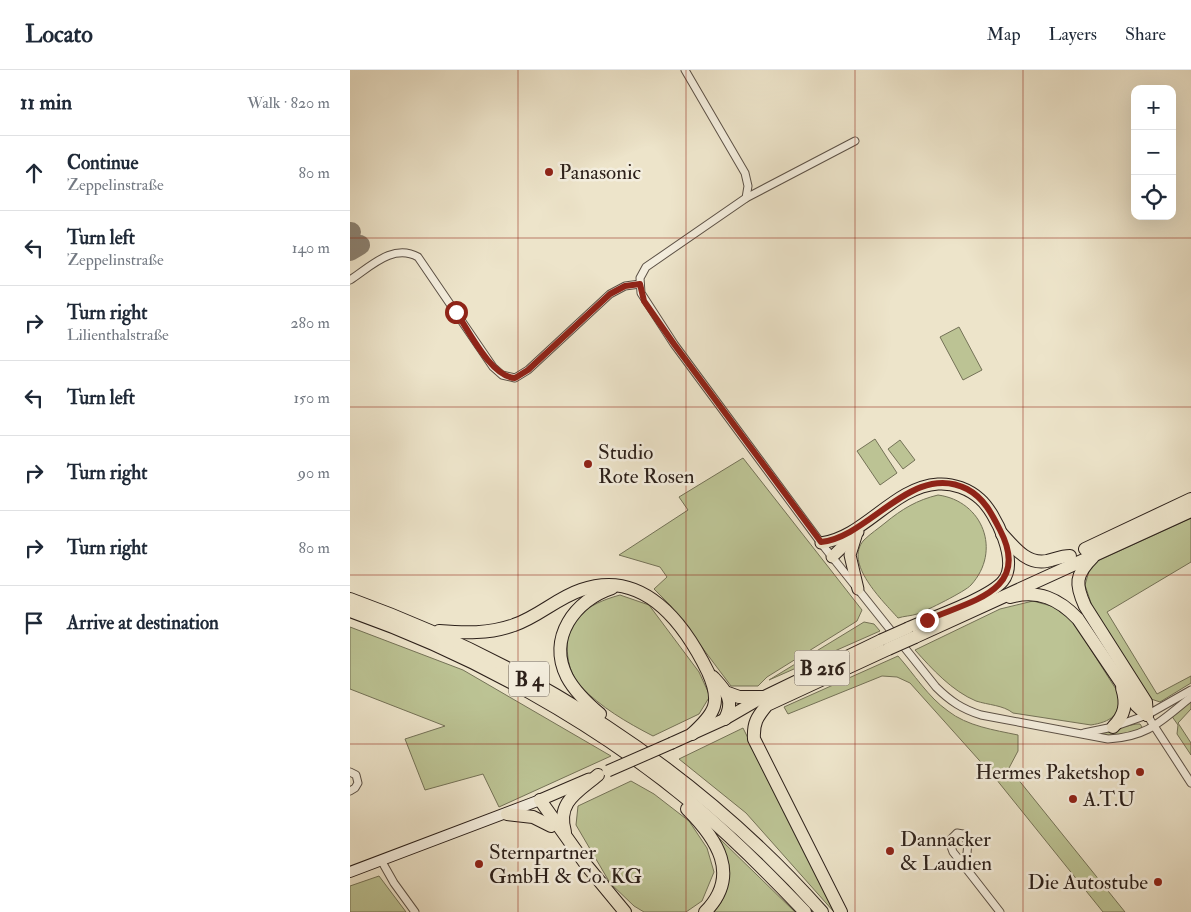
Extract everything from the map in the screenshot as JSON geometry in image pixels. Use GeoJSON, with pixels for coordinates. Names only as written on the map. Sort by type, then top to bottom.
{"type":"FeatureCollection","features":[{"type":"Feature","properties":{"kind":"highway","name":"B 216"},"geometry":{"type":"LineString","coordinates":[[765,701],[1191,499]]}},
{"type":"Feature","properties":{"kind":"highway","name":"B 216"},"geometry":{"type":"LineString","coordinates":[[992,595],[1098,552],[1191,511]]}},
{"type":"Feature","properties":{"kind":"highway"},"geometry":{"type":"LineString","coordinates":[[1002,534],[1019,553],[1035,561],[1046,562],[1070,556]]}},
{"type":"Feature","properties":{"kind":"highway"},"geometry":{"type":"LineString","coordinates":[[1098,552],[1081,570],[1078,579],[1078,591],[1085,606],[1146,702],[1147,715]]}},
{"type":"Feature","properties":{"kind":"highway"},"geometry":{"type":"LineString","coordinates":[[432,631],[498,630],[530,618],[580,590],[607,584],[646,594],[675,620],[714,685],[716,702],[714,709],[704,723],[692,734]]}},
{"type":"Feature","properties":{"kind":"highway"},"geometry":{"type":"LineString","coordinates":[[620,586],[597,594],[574,612],[563,632],[560,655],[567,677],[574,688],[592,707],[616,727],[621,735]]}},
{"type":"Feature","properties":{"kind":"highway"},"geometry":{"type":"LineString","coordinates":[[992,595],[1033,594],[1058,601],[1078,619],[1122,683],[1147,715]]}},
{"type":"Feature","properties":{"kind":"highway","name":"B 4"},"geometry":{"type":"LineString","coordinates":[[350,598],[432,631],[526,677],[621,735],[660,762],[738,827],[785,872],[822,912]]}},
{"type":"Feature","properties":{"kind":"highway","name":"B 4"},"geometry":{"type":"LineString","coordinates":[[350,611],[424,640],[513,684],[550,705],[649,770],[729,836],[805,912]]}},
{"type":"Feature","properties":{"kind":"highway"},"geometry":{"type":"LineString","coordinates":[[705,668],[728,693],[731,705],[726,719]]}},
{"type":"Feature","properties":{"kind":"highway"},"geometry":{"type":"LineString","coordinates":[[1113,727],[1119,721],[1125,709],[1126,702],[1122,683]]}},
{"type":"Feature","properties":{"kind":"highway"},"geometry":{"type":"LineString","coordinates":[[728,693],[765,701],[753,727],[754,739],[841,912]]}},
{"type":"Feature","properties":{"kind":"highway"},"geometry":{"type":"LineString","coordinates":[[649,770],[705,828],[718,846],[723,871],[721,882],[711,906],[705,912]]}},
{"type":"Feature","properties":{"kind":"highway"},"geometry":{"type":"LineString","coordinates":[[566,837],[562,818],[566,804],[603,773]]}},
{"type":"Feature","properties":{"kind":"highway"},"geometry":{"type":"LineString","coordinates":[[540,800],[551,826],[618,912]]}},
{"type":"Feature","properties":{"kind":"highway"},"geometry":{"type":"LineString","coordinates":[[540,800],[566,837],[625,912]]}},
{"type":"Feature","properties":{"kind":"highway"},"geometry":{"type":"LineString","coordinates":[[504,815],[532,816],[551,826]]}},
{"type":"Feature","properties":{"kind":"main road"},"geometry":{"type":"LineString","coordinates":[[821,542],[836,540],[921,487],[939,484],[967,489],[981,500],[1002,534],[1009,567],[1003,582],[992,595]]}},
{"type":"Feature","properties":{"kind":"main road"},"geometry":{"type":"LineString","coordinates":[[832,557],[880,512]]}},
{"type":"Feature","properties":{"kind":"main road"},"geometry":{"type":"LineString","coordinates":[[858,532],[852,543],[850,554],[858,589]]}},
{"type":"Feature","properties":{"kind":"main road","name":"B 216"},"geometry":{"type":"LineString","coordinates":[[504,815],[765,701]]}},
{"type":"Feature","properties":{"kind":"main road"},"geometry":{"type":"LineString","coordinates":[[350,872],[504,815]]}},
{"type":"Feature","properties":{"kind":"street"},"geometry":{"type":"LineString","coordinates":[[685,70],[745,173],[748,186],[746,198]]}},
{"type":"Feature","properties":{"kind":"street"},"geometry":{"type":"LineString","coordinates":[[855,141],[746,198],[653,261],[642,272],[640,284],[644,301],[832,557],[949,700],[964,709],[989,717],[1108,739],[1142,734],[1191,697]]}},
{"type":"Feature","properties":{"kind":"street"},"geometry":{"type":"LineString","coordinates":[[350,280],[389,255],[400,252],[413,254],[422,262],[493,367],[502,374],[515,378],[528,370],[610,294],[625,286],[640,284]]}},
{"type":"Feature","properties":{"kind":"street"},"geometry":{"type":"LineString","coordinates":[[1082,734],[1113,727],[1147,715],[1191,690]]}},
{"type":"Feature","properties":{"kind":"street"},"geometry":{"type":"LineString","coordinates":[[1147,715],[1191,783]]}},
{"type":"Feature","properties":{"kind":"street"},"geometry":{"type":"LineString","coordinates":[[350,772],[356,775],[358,783],[350,791]]}},
{"type":"Feature","properties":{"kind":"street"},"geometry":{"type":"LineString","coordinates":[[381,860],[394,883],[415,912]]}},
{"type":"Feature","properties":{"kind":"street"},"geometry":{"type":"LineString","coordinates":[[964,867],[1000,912]]}},
{"type":"Feature","properties":{"kind":"green space"},"geometry":{"type":"Polygon","coordinates":[[[959,327],[982,370],[963,380],[940,337],[959,327]]]}},
{"type":"Feature","properties":{"kind":"green space"},"geometry":{"type":"Polygon","coordinates":[[[875,439],[897,473],[880,485],[857,451],[875,439]]]}},
{"type":"Feature","properties":{"kind":"green space"},"geometry":{"type":"Polygon","coordinates":[[[900,440],[915,460],[903,469],[888,449],[900,440]]]}},
{"type":"Feature","properties":{"kind":"green space"},"geometry":{"type":"Polygon","coordinates":[[[743,458],[862,610],[857,621],[767,677],[758,686],[731,686],[671,606],[654,589],[667,577],[660,567],[619,555],[688,510],[679,497],[743,458]]]}},
{"type":"Feature","properties":{"kind":"green space"},"geometry":{"type":"Polygon","coordinates":[[[938,495],[954,499],[976,517],[983,530],[986,543],[985,557],[980,572],[968,588],[946,601],[915,615],[898,618],[867,581],[858,560],[859,549],[866,538],[898,513],[916,502],[938,495]]]}},
{"type":"Feature","properties":{"kind":"green space"},"geometry":{"type":"Polygon","coordinates":[[[1191,518],[1191,562],[1107,612],[1157,694],[1191,676],[1191,683],[1160,702],[1151,699],[1092,606],[1085,585],[1091,564],[1191,518]]]}},
{"type":"Feature","properties":{"kind":"green space"},"geometry":{"type":"Polygon","coordinates":[[[620,595],[649,605],[699,672],[710,696],[699,714],[653,736],[615,714],[588,694],[576,680],[569,661],[567,645],[569,633],[579,616],[597,603],[620,595]]]}},
{"type":"Feature","properties":{"kind":"green space"},"geometry":{"type":"Polygon","coordinates":[[[1033,601],[1055,607],[1074,623],[1119,694],[1119,707],[1109,719],[1091,725],[1013,713],[1000,707],[976,701],[967,697],[935,672],[915,650],[1000,609],[1033,601]]]}},
{"type":"Feature","properties":{"kind":"green space"},"geometry":{"type":"Polygon","coordinates":[[[864,622],[874,624],[880,631],[769,680],[864,622]]]}},
{"type":"Feature","properties":{"kind":"green space"},"geometry":{"type":"Polygon","coordinates":[[[350,627],[463,670],[611,756],[499,807],[483,774],[425,790],[405,739],[445,726],[350,689],[350,627]]]}},
{"type":"Feature","properties":{"kind":"green space"},"geometry":{"type":"Polygon","coordinates":[[[898,656],[934,699],[955,716],[981,727],[1018,735],[1018,751],[1009,768],[1125,912],[1103,912],[996,779],[910,683],[897,677],[882,676],[788,714],[784,707],[898,656]]]}},
{"type":"Feature","properties":{"kind":"green space"},"geometry":{"type":"Polygon","coordinates":[[[1191,701],[1191,709],[1178,723],[1191,743],[1191,755],[1177,734],[1178,725],[1171,715],[1191,701]]]}},
{"type":"Feature","properties":{"kind":"green space"},"geometry":{"type":"Polygon","coordinates":[[[1140,724],[1142,727],[1125,735],[1092,734],[1140,724]]]}},
{"type":"Feature","properties":{"kind":"green space"},"geometry":{"type":"Polygon","coordinates":[[[743,728],[834,912],[746,813],[679,759],[743,728]]]}},
{"type":"Feature","properties":{"kind":"green space"},"geometry":{"type":"Polygon","coordinates":[[[631,781],[654,794],[689,821],[707,848],[714,872],[702,901],[686,912],[644,912],[634,906],[610,883],[576,825],[578,806],[631,781]]]}},
{"type":"Feature","properties":{"kind":"green space"},"geometry":{"type":"Polygon","coordinates":[[[719,838],[795,912],[714,912],[725,894],[728,876],[719,838]]]}},
{"type":"Feature","properties":{"kind":"green space"},"geometry":{"type":"Polygon","coordinates":[[[379,876],[406,912],[350,912],[350,886],[379,876]]]}},
{"type":"Feature","properties":{"kind":"taxiway"},"geometry":{"type":"LineString","coordinates":[[350,251],[360,245]]}},
{"type":"Feature","properties":{"kind":"place","name":"Panasonic"},"geometry":{"type":"Point","coordinates":[549,172]}},
{"type":"Feature","properties":{"kind":"place","name":"Studio Rote Rosen"},"geometry":{"type":"Point","coordinates":[588,464]}},
{"type":"Feature","properties":{"kind":"place","name":"Hermes Paketshop"},"geometry":{"type":"Point","coordinates":[1140,772]}},
{"type":"Feature","properties":{"kind":"place","name":"A.T.U"},"geometry":{"type":"Point","coordinates":[1073,799]}},
{"type":"Feature","properties":{"kind":"place","name":"Dannacker & Laudien"},"geometry":{"type":"Point","coordinates":[890,851]}},
{"type":"Feature","properties":{"kind":"place","name":"Sternpartner GmbH & Co. KG"},"geometry":{"type":"Point","coordinates":[479,864]}},
{"type":"Feature","properties":{"kind":"place","name":"Die Autostube"},"geometry":{"type":"Point","coordinates":[1158,882]}},
{"type":"Feature","properties":{"kind":"route"},"geometry":{"type":"LineString","coordinates":[[456,312],[493,367],[509,378],[515,378],[528,370],[610,294],[618,288],[631,284],[640,284],[644,301],[674,344],[821,542],[836,540],[902,496],[921,487],[939,484],[967,489],[981,500],[991,513],[1002,534],[1008,557],[1009,567],[1007,575],[1003,582],[992,591],[927,620]]}}]}
